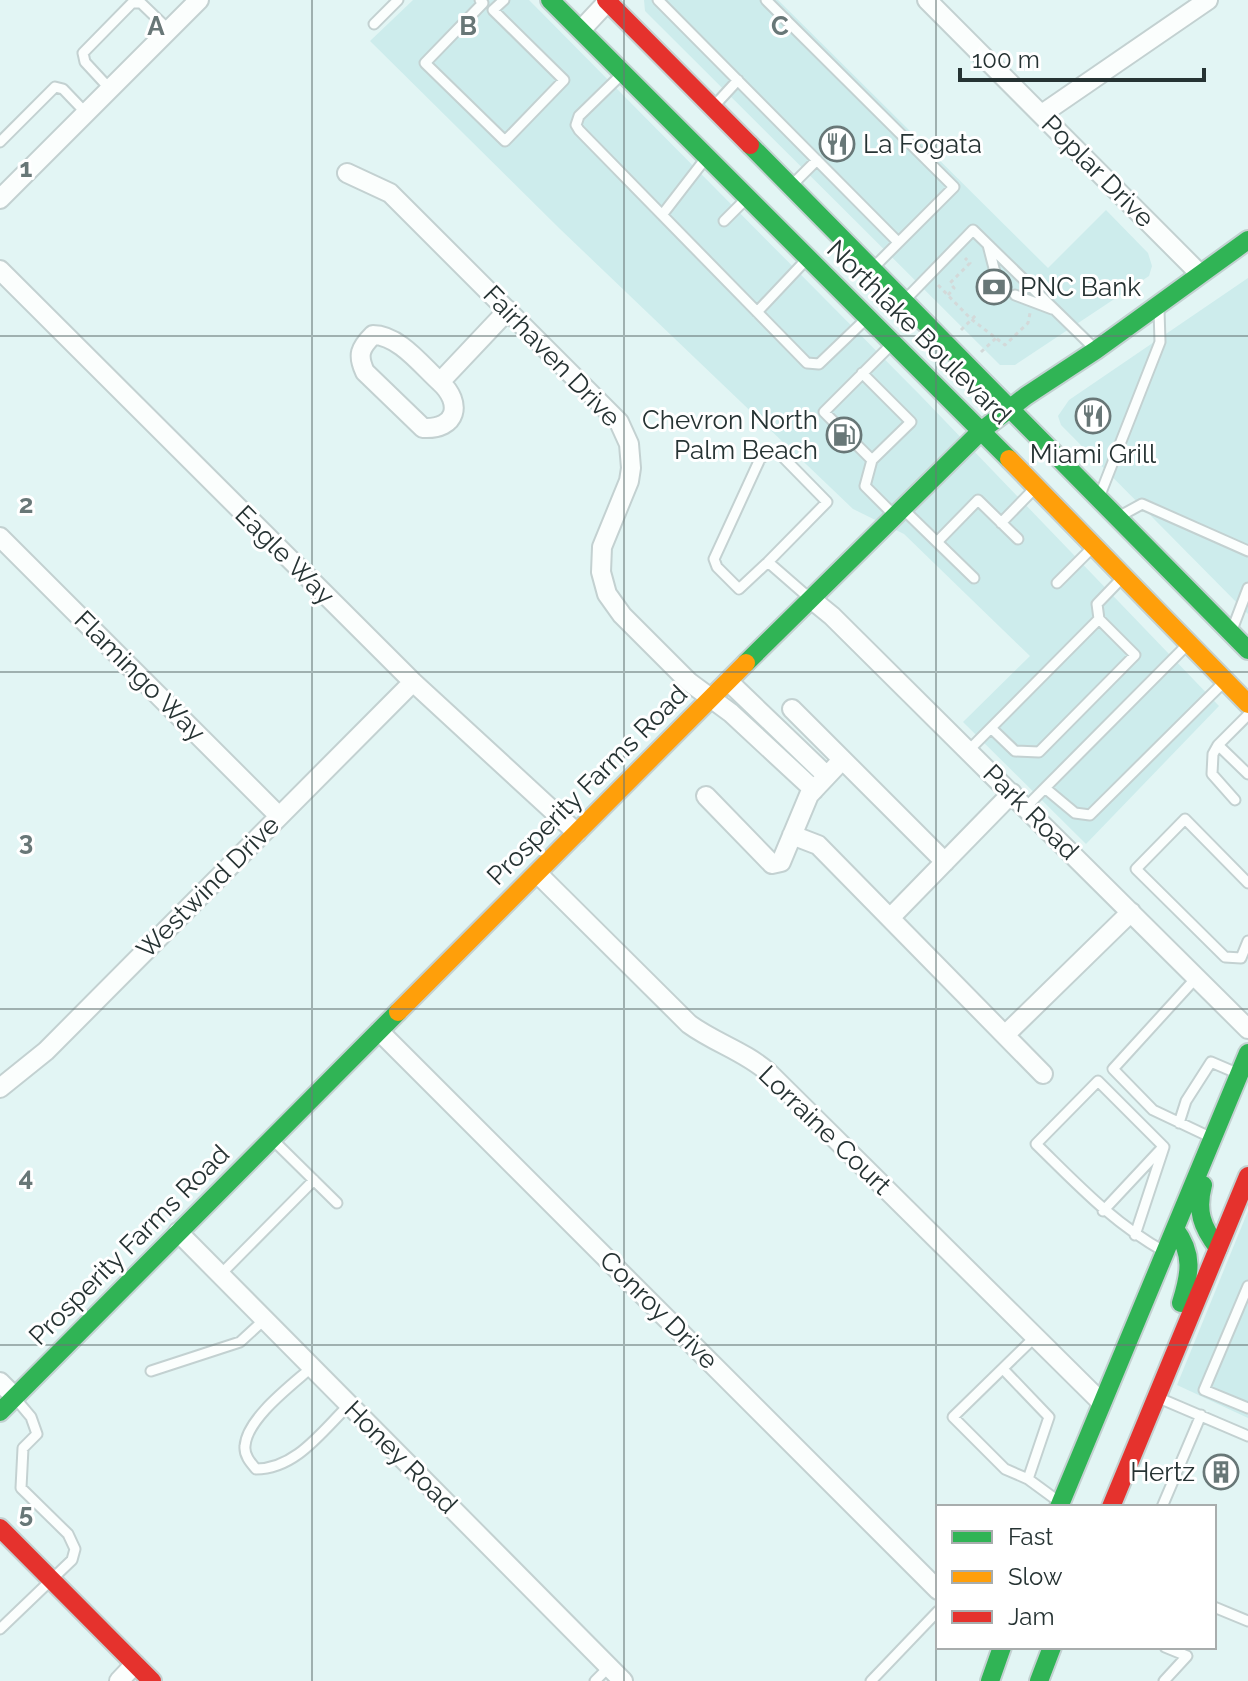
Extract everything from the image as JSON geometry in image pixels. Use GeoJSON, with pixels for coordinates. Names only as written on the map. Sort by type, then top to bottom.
{"type":"FeatureCollection","features":[{"type":"Feature","properties":{"kind":"main road","name":"Northlake Boulevard"},"geometry":{"type":"LineString","coordinates":[[550,0],[1037,487],[1248,704]]}},
{"type":"Feature","properties":{"kind":"main road","name":"Northlake Boulevard"},"geometry":{"type":"LineString","coordinates":[[607,0],[1248,650]]}},
{"type":"Feature","properties":{"kind":"main road","name":"Prosperity Farms Road"},"geometry":{"type":"LineString","coordinates":[[0,1412],[810,598],[981,431],[1248,240]]}},
{"type":"Feature","properties":{"kind":"main road"},"geometry":{"type":"LineString","coordinates":[[1065,1505],[1102,1403],[1248,1053]]}},
{"type":"Feature","properties":{"kind":"main road"},"geometry":{"type":"LineString","coordinates":[[1218,1248],[1205,1232],[1198,1207],[1223,1114]]}},
{"type":"Feature","properties":{"kind":"main road"},"geometry":{"type":"LineString","coordinates":[[1112,1505],[1248,1176]]}},
{"type":"Feature","properties":{"kind":"main road"},"geometry":{"type":"LineString","coordinates":[[1170,1365],[1178,1311],[1191,1261],[1189,1248],[1175,1229]]}},
{"type":"Feature","properties":{"kind":"main road"},"geometry":{"type":"LineString","coordinates":[[1066,1505],[1104,1435],[1110,1384]]}},
{"type":"Feature","properties":{"kind":"main road"},"geometry":{"type":"LineString","coordinates":[[0,1528],[152,1681]]}},
{"type":"Feature","properties":{"kind":"main road"},"geometry":{"type":"LineString","coordinates":[[990,1681],[1001,1649]]}},
{"type":"Feature","properties":{"kind":"main road"},"geometry":{"type":"LineString","coordinates":[[1039,1681],[1051,1649]]}},
{"type":"Feature","properties":{"kind":"street"},"geometry":{"type":"LineString","coordinates":[[0,199],[199,0]]}},
{"type":"Feature","properties":{"kind":"street"},"geometry":{"type":"LineString","coordinates":[[581,30],[607,0]]}},
{"type":"Feature","properties":{"kind":"street","name":"Poplar Drive"},"geometry":{"type":"LineString","coordinates":[[927,0],[1200,274]]}},
{"type":"Feature","properties":{"kind":"street"},"geometry":{"type":"LineString","coordinates":[[1042,114],[1208,0]]}},
{"type":"Feature","properties":{"kind":"street","name":"Fairhaven Drive"},"geometry":{"type":"LineString","coordinates":[[347,173],[390,193],[611,412],[625,433],[631,456],[629,481],[605,535],[600,560],[607,594],[633,626],[689,682],[821,783]]}},
{"type":"Feature","properties":{"kind":"street","name":"Eagle Way"},"geometry":{"type":"LineString","coordinates":[[0,270],[413,682],[577,833]]}},
{"type":"Feature","properties":{"kind":"street"},"geometry":{"type":"LineString","coordinates":[[440,382],[508,310]]}},
{"type":"Feature","properties":{"kind":"street"},"geometry":{"type":"LineString","coordinates":[[373,335],[383,335],[393,340],[440,382],[449,390],[455,404],[453,414],[436,429],[423,428],[365,372],[359,360],[361,347],[373,335]]}},
{"type":"Feature","properties":{"kind":"street","name":"Flamingo Way"},"geometry":{"type":"LineString","coordinates":[[0,537],[279,816]]}},
{"type":"Feature","properties":{"kind":"street","name":"Park Road"},"geometry":{"type":"LineString","coordinates":[[810,598],[969,750],[1248,1029]]}},
{"type":"Feature","properties":{"kind":"street"},"geometry":{"type":"LineString","coordinates":[[728,681],[821,783]]}},
{"type":"Feature","properties":{"kind":"street","name":"Westwind Drive"},"geometry":{"type":"LineString","coordinates":[[0,1088],[46,1051],[413,682]]}},
{"type":"Feature","properties":{"kind":"street"},"geometry":{"type":"LineString","coordinates":[[792,709],[945,862]]}},
{"type":"Feature","properties":{"kind":"street"},"geometry":{"type":"LineString","coordinates":[[706,796],[772,864],[781,862],[809,795],[842,760]]}},
{"type":"Feature","properties":{"kind":"street"},"geometry":{"type":"LineString","coordinates":[[890,918],[1012,793]]}},
{"type":"Feature","properties":{"kind":"street"},"geometry":{"type":"LineString","coordinates":[[792,835],[818,845],[1043,1074]]}},
{"type":"Feature","properties":{"kind":"street","name":"Lorraine Court"},"geometry":{"type":"LineString","coordinates":[[537,873],[689,1024],[747,1055],[768,1072],[1102,1403]]}},
{"type":"Feature","properties":{"kind":"street"},"geometry":{"type":"LineString","coordinates":[[1005,1035],[1131,912]]}},
{"type":"Feature","properties":{"kind":"street","name":"Conroy Drive"},"geometry":{"type":"LineString","coordinates":[[379,1031],[936,1588]]}},
{"type":"Feature","properties":{"kind":"street","name":"Honey Road"},"geometry":{"type":"LineString","coordinates":[[178,1232],[623,1681]]}},
{"type":"Feature","properties":{"kind":"street"},"geometry":{"type":"LineString","coordinates":[[0,1382],[15,1397]]}},
{"type":"Feature","properties":{"kind":"street"},"geometry":{"type":"LineString","coordinates":[[119,1681],[135,1664]]}},
{"type":"Feature","properties":{"kind":"lane"},"geometry":{"type":"LineString","coordinates":[[374,24],[398,0]]}},
{"type":"Feature","properties":{"kind":"lane"},"geometry":{"type":"LineString","coordinates":[[493,10],[504,0]]}},
{"type":"Feature","properties":{"kind":"lane"},"geometry":{"type":"LineString","coordinates":[[766,0],[954,187],[872,269]]}},
{"type":"Feature","properties":{"kind":"lane"},"geometry":{"type":"LineString","coordinates":[[482,1],[493,10],[564,80],[505,141],[425,63],[482,1]]}},
{"type":"Feature","properties":{"kind":"lane"},"geometry":{"type":"LineString","coordinates":[[665,2],[898,242]]}},
{"type":"Feature","properties":{"kind":"lane"},"geometry":{"type":"LineString","coordinates":[[110,89],[85,62],[83,53],[132,3],[141,3],[169,30]]}},
{"type":"Feature","properties":{"kind":"lane"},"geometry":{"type":"LineString","coordinates":[[623,73],[579,116],[576,125],[807,363],[819,364],[868,317]]}},
{"type":"Feature","properties":{"kind":"lane"},"geometry":{"type":"LineString","coordinates":[[712,108],[738,80]]}},
{"type":"Feature","properties":{"kind":"lane"},"geometry":{"type":"LineString","coordinates":[[0,142],[55,87],[63,89],[86,113]]}},
{"type":"Feature","properties":{"kind":"lane"},"geometry":{"type":"LineString","coordinates":[[662,215],[707,157]]}},
{"type":"Feature","properties":{"kind":"lane"},"geometry":{"type":"LineString","coordinates":[[790,187],[817,160]]}},
{"type":"Feature","properties":{"kind":"lane"},"geometry":{"type":"LineString","coordinates":[[724,221],[748,197]]}},
{"type":"Feature","properties":{"kind":"lane"},"geometry":{"type":"LineString","coordinates":[[904,301],[973,230],[1096,350]]}},
{"type":"Feature","properties":{"kind":"lane"},"geometry":{"type":"LineString","coordinates":[[987,244],[996,276]]}},
{"type":"Feature","properties":{"kind":"lane"},"geometry":{"type":"LineString","coordinates":[[757,312],[808,258]]}},
{"type":"Feature","properties":{"kind":"lane"},"geometry":{"type":"LineString","coordinates":[[1015,295],[1055,310]]}},
{"type":"Feature","properties":{"kind":"lane"},"geometry":{"type":"LineString","coordinates":[[1099,499],[1160,342],[1159,305]]}},
{"type":"Feature","properties":{"kind":"lane"},"geometry":{"type":"LineString","coordinates":[[872,460],[824,412],[893,343]]}},
{"type":"Feature","properties":{"kind":"lane"},"geometry":{"type":"LineString","coordinates":[[862,373],[911,422],[872,460],[865,486],[937,542],[974,578]]}},
{"type":"Feature","properties":{"kind":"lane"},"geometry":{"type":"LineString","coordinates":[[770,452],[780,454],[827,502],[768,562],[739,589],[717,567],[714,559],[760,459],[770,452]]}},
{"type":"Feature","properties":{"kind":"lane"},"geometry":{"type":"LineString","coordinates":[[1001,523],[1037,487]]}},
{"type":"Feature","properties":{"kind":"lane"},"geometry":{"type":"LineString","coordinates":[[937,542],[978,500],[1018,539]]}},
{"type":"Feature","properties":{"kind":"lane"},"geometry":{"type":"LineString","coordinates":[[1118,518],[1142,504],[1248,551]]}},
{"type":"Feature","properties":{"kind":"lane"},"geometry":{"type":"LineString","coordinates":[[1057,583],[1094,545]]}},
{"type":"Feature","properties":{"kind":"lane"},"geometry":{"type":"LineString","coordinates":[[768,562],[810,598]]}},
{"type":"Feature","properties":{"kind":"lane"},"geometry":{"type":"LineString","coordinates":[[991,728],[1015,751],[1039,752],[1135,655],[1099,619],[1097,604],[1124,576]]}},
{"type":"Feature","properties":{"kind":"lane"},"geometry":{"type":"LineString","coordinates":[[1231,633],[1247,594]]}},
{"type":"Feature","properties":{"kind":"lane"},"geometry":{"type":"LineString","coordinates":[[969,750],[1099,619]]}},
{"type":"Feature","properties":{"kind":"lane"},"geometry":{"type":"LineString","coordinates":[[1026,807],[1189,643]]}},
{"type":"Feature","properties":{"kind":"lane"},"geometry":{"type":"LineString","coordinates":[[1045,788],[1075,813],[1090,815],[1225,681]]}},
{"type":"Feature","properties":{"kind":"lane"},"geometry":{"type":"LineString","coordinates":[[1235,800],[1212,774],[1213,754],[1248,715]]}},
{"type":"Feature","properties":{"kind":"lane"},"geometry":{"type":"LineString","coordinates":[[1218,745],[1248,774]]}},
{"type":"Feature","properties":{"kind":"lane"},"geometry":{"type":"LineString","coordinates":[[1248,883],[1185,819],[1136,869],[1225,957],[1241,958],[1248,941]]}},
{"type":"Feature","properties":{"kind":"lane"},"geometry":{"type":"LineString","coordinates":[[1196,978],[1113,1069],[1153,1110],[1213,1138]]}},
{"type":"Feature","properties":{"kind":"lane"},"geometry":{"type":"LineString","coordinates":[[1179,1123],[1186,1101],[1211,1062],[1239,1074]]}},
{"type":"Feature","properties":{"kind":"lane"},"geometry":{"type":"LineString","coordinates":[[1164,1146],[1098,1081],[1036,1144],[1103,1211],[1165,1252]]}},
{"type":"Feature","properties":{"kind":"lane"},"geometry":{"type":"LineString","coordinates":[[272,1138],[337,1203]]}},
{"type":"Feature","properties":{"kind":"lane"},"geometry":{"type":"LineString","coordinates":[[1103,1211],[1164,1146]]}},
{"type":"Feature","properties":{"kind":"lane"},"geometry":{"type":"LineString","coordinates":[[1135,1235],[1164,1146]]}},
{"type":"Feature","properties":{"kind":"lane"},"geometry":{"type":"LineString","coordinates":[[220,1275],[314,1180]]}},
{"type":"Feature","properties":{"kind":"lane"},"geometry":{"type":"LineString","coordinates":[[1248,1286],[1204,1390],[1248,1408]]}},
{"type":"Feature","properties":{"kind":"lane"},"geometry":{"type":"LineString","coordinates":[[151,1371],[240,1342],[265,1319]]}},
{"type":"Feature","properties":{"kind":"lane"},"geometry":{"type":"LineString","coordinates":[[1035,1337],[953,1417],[1005,1469],[1028,1479],[1064,1505]]}},
{"type":"Feature","properties":{"kind":"lane"},"geometry":{"type":"LineString","coordinates":[[312,1367],[263,1411],[244,1446],[247,1460],[256,1469],[270,1469],[289,1462],[349,1405]]}},
{"type":"Feature","properties":{"kind":"lane"},"geometry":{"type":"LineString","coordinates":[[1003,1369],[1049,1417],[1028,1479]]}},
{"type":"Feature","properties":{"kind":"lane"},"geometry":{"type":"LineString","coordinates":[[0,1629],[72,1560],[75,1549],[68,1534],[21,1488],[23,1448],[37,1434],[31,1417],[15,1397]]}},
{"type":"Feature","properties":{"kind":"lane"},"geometry":{"type":"LineString","coordinates":[[1157,1397],[1248,1436]]}},
{"type":"Feature","properties":{"kind":"lane"},"geometry":{"type":"LineString","coordinates":[[1163,1505],[1201,1415]]}},
{"type":"Feature","properties":{"kind":"lane"},"geometry":{"type":"LineString","coordinates":[[1216,1608],[1248,1621]]}},
{"type":"Feature","properties":{"kind":"lane"},"geometry":{"type":"LineString","coordinates":[[871,1681],[936,1613]]}},
{"type":"Feature","properties":{"kind":"lane"},"geometry":{"type":"LineString","coordinates":[[1164,1681],[1187,1656],[1170,1649]]}},
{"type":"Feature","properties":{"kind":"lane"},"geometry":{"type":"LineString","coordinates":[[595,1681],[609,1667]]}},
{"type":"Feature","properties":{"kind":"path"},"geometry":{"type":"LineString","coordinates":[[948,295],[954,288],[950,283],[970,263],[956,249]]}},
{"type":"Feature","properties":{"kind":"path"},"geometry":{"type":"LineString","coordinates":[[930,276],[971,319],[1005,345],[1028,323],[1033,302]]}},
{"type":"Feature","properties":{"kind":"path"},"geometry":{"type":"LineString","coordinates":[[959,332],[978,313]]}},
{"type":"Feature","properties":{"kind":"path"},"geometry":{"type":"LineString","coordinates":[[979,354],[996,338]]}},
{"type":"Feature","properties":{"kind":"shaded area"},"geometry":{"type":"Polygon","coordinates":[[[413,0],[529,0],[921,396],[1219,706],[1086,844],[963,722],[1030,656],[904,534],[853,509],[560,229],[370,41],[413,0]]]}},
{"type":"Feature","properties":{"kind":"shaded area"},"geometry":{"type":"Polygon","coordinates":[[[644,0],[778,0],[1048,268],[1106,210],[1148,253],[1152,266],[1149,276],[1015,365],[1000,365],[645,11],[644,0]]]}},
{"type":"Feature","properties":{"kind":"shaded area"},"geometry":{"type":"Polygon","coordinates":[[[1248,278],[1248,614],[1061,425],[1058,416],[1069,400],[1248,278]]]}},
{"type":"Feature","properties":{"kind":"shaded area"},"geometry":{"type":"Polygon","coordinates":[[[1248,1211],[1248,1418],[1177,1385],[1248,1211]]]}},
{"type":"Feature","properties":{"kind":"traffic: fast"},"geometry":{"type":"LineString","coordinates":[[550,0],[1009,459]]}},
{"type":"Feature","properties":{"kind":"traffic: fast"},"geometry":{"type":"LineString","coordinates":[[750,145],[1248,650]]}},
{"type":"Feature","properties":{"kind":"traffic: fast"},"geometry":{"type":"LineString","coordinates":[[746,663],[981,431],[1248,240]]}},
{"type":"Feature","properties":{"kind":"traffic: fast"},"geometry":{"type":"LineString","coordinates":[[0,1412],[398,1012]]}},
{"type":"Feature","properties":{"kind":"traffic: fast"},"geometry":{"type":"LineString","coordinates":[[1060,1505],[1248,1053]]}},
{"type":"Feature","properties":{"kind":"traffic: fast"},"geometry":{"type":"LineString","coordinates":[[1203,1185],[1200,1203],[1202,1218],[1218,1248]]}},
{"type":"Feature","properties":{"kind":"traffic: fast"},"geometry":{"type":"LineString","coordinates":[[1175,1229],[1188,1256],[1187,1283],[1181,1303]]}},
{"type":"Feature","properties":{"kind":"traffic: fast"},"geometry":{"type":"LineString","coordinates":[[990,1681],[1001,1649]]}},
{"type":"Feature","properties":{"kind":"traffic: fast"},"geometry":{"type":"LineString","coordinates":[[1039,1681],[1051,1649]]}},
{"type":"Feature","properties":{"kind":"traffic: slow"},"geometry":{"type":"LineString","coordinates":[[1009,459],[1248,704]]}},
{"type":"Feature","properties":{"kind":"traffic: slow"},"geometry":{"type":"LineString","coordinates":[[398,1012],[746,663]]}},
{"type":"Feature","properties":{"kind":"traffic: jam"},"geometry":{"type":"LineString","coordinates":[[606,0],[750,145]]}},
{"type":"Feature","properties":{"kind":"traffic: jam"},"geometry":{"type":"LineString","coordinates":[[1112,1505],[1248,1176]]}},
{"type":"Feature","properties":{"kind":"traffic: jam"},"geometry":{"type":"LineString","coordinates":[[0,1528],[152,1681]]}},
{"type":"Feature","properties":{"kind":"place","name":"La Fogata"},"geometry":{"type":"Point","coordinates":[837,144]}},
{"type":"Feature","properties":{"kind":"place","name":"PNC Bank"},"geometry":{"type":"Point","coordinates":[994,287]}},
{"type":"Feature","properties":{"kind":"place","name":"Miami Grill"},"geometry":{"type":"Point","coordinates":[1093,416]}},
{"type":"Feature","properties":{"kind":"place","name":"Chevron North Palm Beach"},"geometry":{"type":"Point","coordinates":[844,435]}},
{"type":"Feature","properties":{"kind":"place","name":"Hertz"},"geometry":{"type":"Point","coordinates":[1221,1472]}}]}
